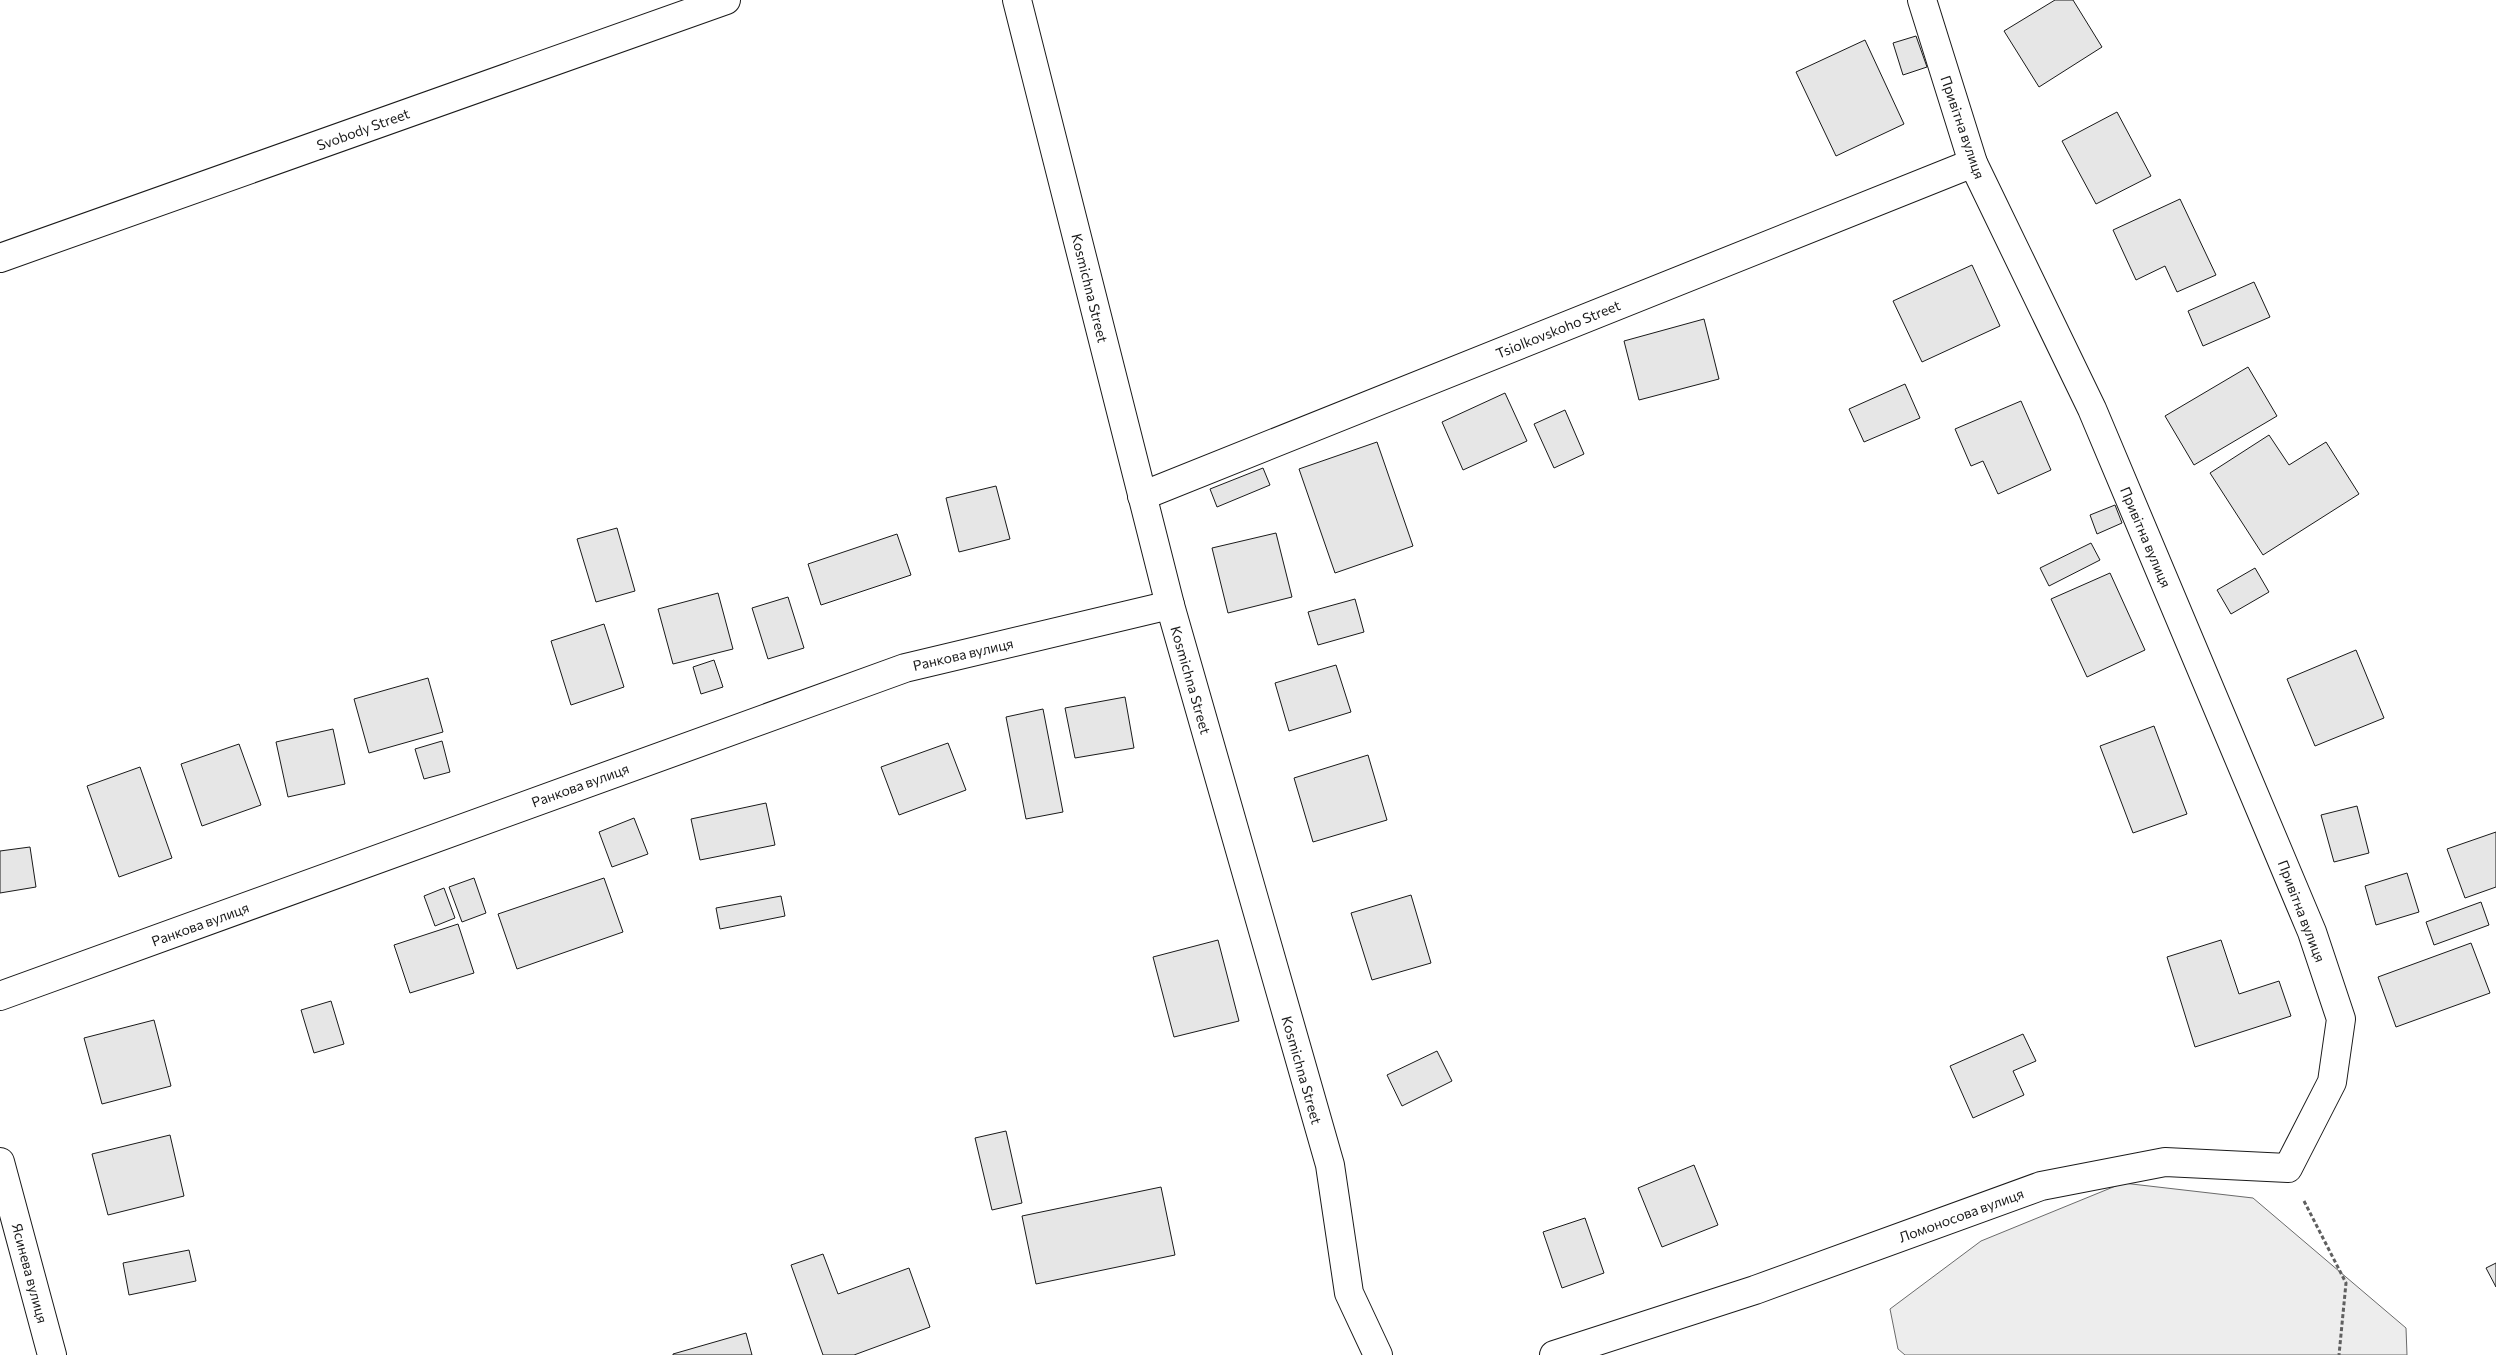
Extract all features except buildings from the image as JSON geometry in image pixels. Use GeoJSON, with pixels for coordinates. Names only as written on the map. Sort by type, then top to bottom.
{"type":"FeatureCollection","features":[{"type":"Feature","properties":{"kind":"street","name":"Svobody Street"},"geometry":{"type":"LineString","coordinates":[[0,258],[726,0]]}},
{"type":"Feature","properties":{"kind":"street","name":"Kosmichna Street"},"geometry":{"type":"LineString","coordinates":[[1017,0],[1170,605],[1330,1165],[1349,1293],[1378,1355]]}},
{"type":"Feature","properties":{"kind":"street","name":"Привітна вулиця"},"geometry":{"type":"LineString","coordinates":[[1922,0],[1973,163],[2092,409],[2312,932],[2341,1019],[2332,1082],[2288,1168]]}},
{"type":"Feature","properties":{"kind":"street","name":"Tsiolkovskoho Street"},"geometry":{"type":"LineString","coordinates":[[1142,496],[1973,163]]}},
{"type":"Feature","properties":{"kind":"street","name":"Ранкова вулиця"},"geometry":{"type":"LineString","coordinates":[[0,996],[905,668],[1170,605]]}},
{"type":"Feature","properties":{"kind":"street","name":"Ясинева вулиця"},"geometry":{"type":"LineString","coordinates":[[0,1162],[52,1355]]}},
{"type":"Feature","properties":{"kind":"street","name":"Ломоносова вулиця"},"geometry":{"type":"LineString","coordinates":[[1554,1355],[1755,1290],[2041,1186],[2165,1162],[2288,1168]]}},
{"type":"Feature","properties":{"kind":"path"},"geometry":{"type":"LineString","coordinates":[[2288,1168],[2346,1284],[2339,1355]]}},
{"type":"Feature","properties":{"kind":"shaded area"},"geometry":{"type":"Polygon","coordinates":[[[2123,1183],[2253,1198],[2406,1328],[2407,1355],[1905,1355],[1898,1349],[1890,1309],[1981,1241],[2123,1183]]]}}]}
